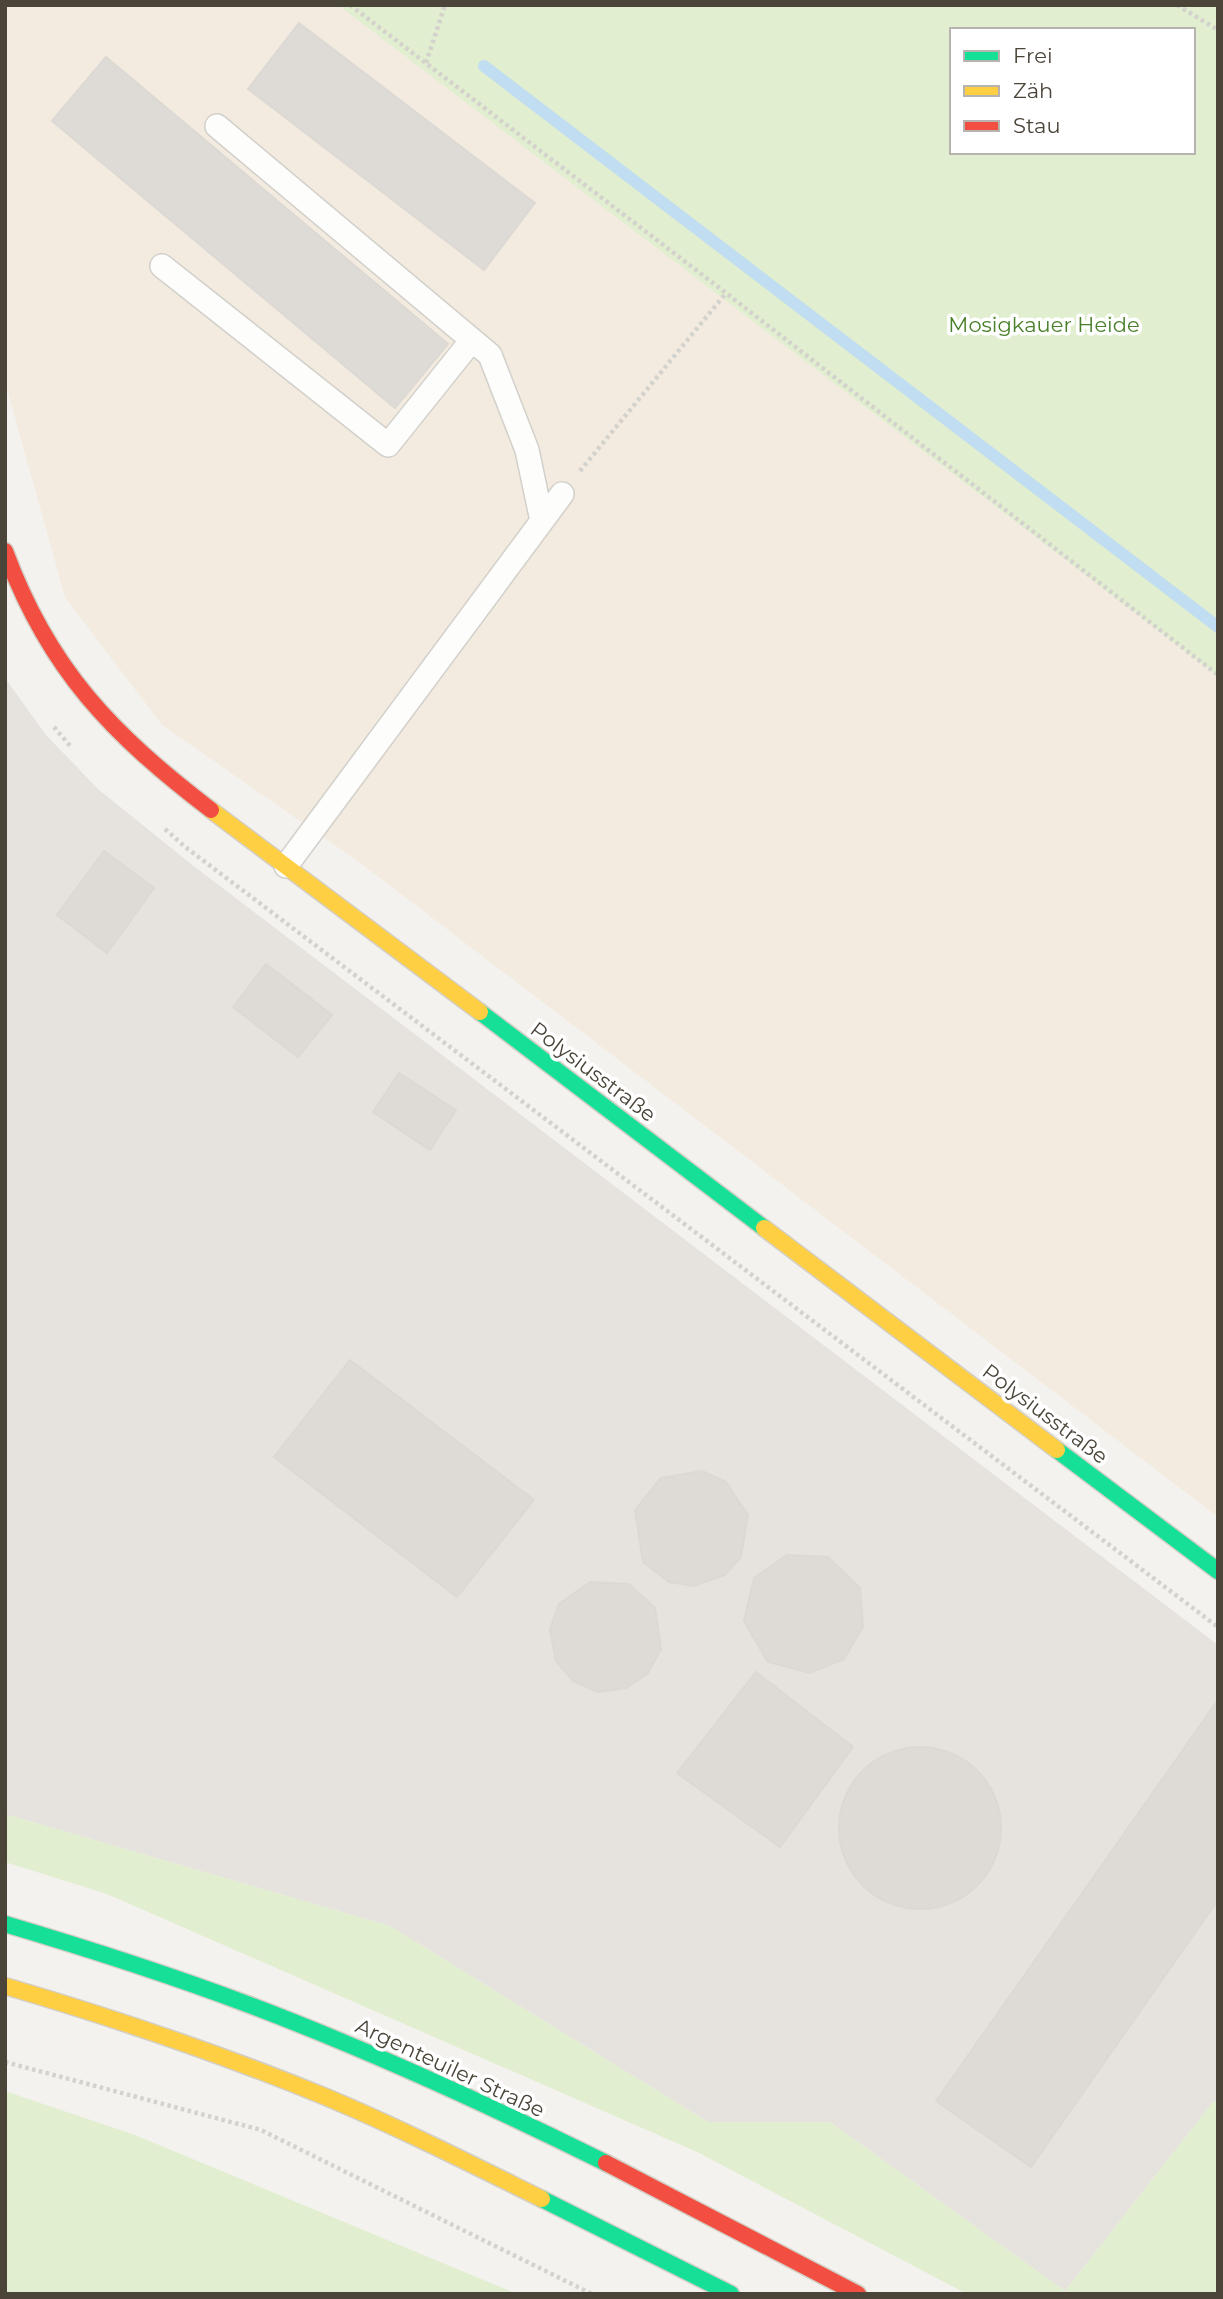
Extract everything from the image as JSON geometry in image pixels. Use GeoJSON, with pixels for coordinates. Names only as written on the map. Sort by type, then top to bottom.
{"type":"FeatureCollection","features":[{"type":"Feature","properties":{"kind":"main road","name":"Polysiusstraße"},"geometry":{"type":"LineString","coordinates":[[5,551],[14,577],[61,664],[97,710],[139,752],[1218,1571]]}},
{"type":"Feature","properties":{"kind":"main road","name":"Argenteuiler Straße"},"geometry":{"type":"LineString","coordinates":[[5,1924],[166,1975],[323,2034],[489,2107],[771,2246],[858,2294]]}},
{"type":"Feature","properties":{"kind":"main road"},"geometry":{"type":"LineString","coordinates":[[5,1986],[122,2022],[216,2055],[330,2101],[430,2144],[731,2294]]}},
{"type":"Feature","properties":{"kind":"lane"},"geometry":{"type":"LineString","coordinates":[[217,126],[490,355],[527,450],[542,521]]}},
{"type":"Feature","properties":{"kind":"lane"},"geometry":{"type":"LineString","coordinates":[[162,266],[388,445],[471,340]]}},
{"type":"Feature","properties":{"kind":"lane"},"geometry":{"type":"LineString","coordinates":[[286,866],[562,494]]}},
{"type":"Feature","properties":{"kind":"path"},"geometry":{"type":"LineString","coordinates":[[350,5],[1218,675]]}},
{"type":"Feature","properties":{"kind":"path"},"geometry":{"type":"LineString","coordinates":[[426,63],[445,5]]}},
{"type":"Feature","properties":{"kind":"path"},"geometry":{"type":"LineString","coordinates":[[1177,5],[1218,30]]}},
{"type":"Feature","properties":{"kind":"path"},"geometry":{"type":"LineString","coordinates":[[562,494],[726,293]]}},
{"type":"Feature","properties":{"kind":"path"},"geometry":{"type":"LineString","coordinates":[[5,2062],[261,2130],[592,2294]]}},
{"type":"Feature","properties":{"kind":"shaded area"},"geometry":{"type":"Polygon","coordinates":[[[5,5],[338,5],[1218,676],[1218,1517],[359,862],[162,725],[65,597],[5,382],[5,5]]]}},
{"type":"Feature","properties":{"kind":"shaded area"},"geometry":{"type":"Polygon","coordinates":[[[5,678],[46,735],[98,789],[191,864],[1218,1645],[1218,2101],[1213,2102],[1065,2291],[830,2122],[708,2122],[390,1926],[5,1814],[5,678]]]}},
{"type":"Feature","properties":{"kind":"green space","name":"Mosigkauer Heide"},"geometry":{"type":"Polygon","coordinates":[[[338,5],[1218,5],[1218,676],[338,5]]]}},
{"type":"Feature","properties":{"kind":"green space"},"geometry":{"type":"Polygon","coordinates":[[[5,1814],[390,1926],[708,2122],[830,2122],[1065,2291],[1213,2102],[1218,2101],[1218,2294],[967,2294],[697,2152],[107,1894],[5,1862],[5,1814]]]}},
{"type":"Feature","properties":{"kind":"green space"},"geometry":{"type":"Polygon","coordinates":[[[5,2091],[135,2135],[517,2294],[5,2294],[5,2091]]]}},
{"type":"Feature","properties":{"kind":"building"},"geometry":{"type":"Polygon","coordinates":[[[299,23],[535,203],[484,270],[248,89],[299,23]]]}},
{"type":"Feature","properties":{"kind":"building"},"geometry":{"type":"Polygon","coordinates":[[[106,57],[448,344],[395,408],[52,121],[106,57]]]}},
{"type":"Feature","properties":{"kind":"building"},"geometry":{"type":"Polygon","coordinates":[[[104,851],[154,888],[107,953],[57,915],[104,851]]]}},
{"type":"Feature","properties":{"kind":"building"},"geometry":{"type":"Polygon","coordinates":[[[266,964],[332,1015],[298,1057],[233,1007],[266,964]]]}},
{"type":"Feature","properties":{"kind":"building"},"geometry":{"type":"Polygon","coordinates":[[[399,1073],[456,1110],[430,1150],[373,1112],[399,1073]]]}},
{"type":"Feature","properties":{"kind":"building"},"geometry":{"type":"Polygon","coordinates":[[[350,1360],[534,1500],[457,1597],[274,1457],[350,1360]]]}},
{"type":"Feature","properties":{"kind":"building"},"geometry":{"type":"Polygon","coordinates":[[[702,1471],[726,1482],[748,1515],[741,1557],[725,1575],[694,1586],[669,1582],[643,1562],[635,1510],[661,1478],[702,1471]]]}},
{"type":"Feature","properties":{"kind":"building"},"geometry":{"type":"Polygon","coordinates":[[[787,1555],[828,1557],[860,1588],[863,1627],[844,1659],[810,1673],[768,1662],[744,1621],[754,1578],[787,1555]]]}},
{"type":"Feature","properties":{"kind":"building"},"geometry":{"type":"Polygon","coordinates":[[[590,1582],[629,1584],[655,1608],[661,1649],[648,1673],[626,1688],[598,1692],[573,1681],[556,1661],[550,1629],[559,1604],[590,1582]]]}},
{"type":"Feature","properties":{"kind":"building"},"geometry":{"type":"Polygon","coordinates":[[[756,1672],[853,1747],[780,1847],[677,1773],[756,1672]]]}},
{"type":"Feature","properties":{"kind":"building"},"geometry":{"type":"Polygon","coordinates":[[[1218,1700],[1218,1900],[1031,2167],[936,2101],[1218,1700]]]}},
{"type":"Feature","properties":{"kind":"building"},"geometry":{"type":"Polygon","coordinates":[[[920,1747],[951,1753],[965,1760],[977,1771],[988,1783],[995,1797],[1001,1828],[995,1859],[988,1873],[977,1885],[965,1896],[951,1903],[920,1909],[889,1903],[875,1896],[863,1885],[852,1873],[845,1859],[839,1828],[845,1797],[852,1783],[863,1771],[875,1760],[889,1753],[920,1747]]]}},
{"type":"Feature","properties":{"kind":"waterway"},"geometry":{"type":"LineString","coordinates":[[484,66],[1218,627]]}},
{"type":"Feature","properties":{"kind":"traffic: fast"},"geometry":{"type":"LineString","coordinates":[[480,1012],[764,1228]]}},
{"type":"Feature","properties":{"kind":"traffic: fast"},"geometry":{"type":"LineString","coordinates":[[1057,1450],[1218,1571]]}},
{"type":"Feature","properties":{"kind":"traffic: fast"},"geometry":{"type":"LineString","coordinates":[[5,1924],[157,1972],[293,2022],[428,2079],[606,2163]]}},
{"type":"Feature","properties":{"kind":"traffic: fast"},"geometry":{"type":"LineString","coordinates":[[542,2199],[731,2294]]}},
{"type":"Feature","properties":{"kind":"traffic: slow"},"geometry":{"type":"LineString","coordinates":[[211,810],[480,1012]]}},
{"type":"Feature","properties":{"kind":"traffic: slow"},"geometry":{"type":"LineString","coordinates":[[764,1228],[1057,1450]]}},
{"type":"Feature","properties":{"kind":"traffic: slow"},"geometry":{"type":"LineString","coordinates":[[5,1986],[167,2037],[287,2081],[381,2121],[542,2199]]}},
{"type":"Feature","properties":{"kind":"traffic: jam"},"geometry":{"type":"LineString","coordinates":[[5,551],[22,593],[42,631],[87,697],[143,754],[211,810]]}},
{"type":"Feature","properties":{"kind":"traffic: jam"},"geometry":{"type":"LineString","coordinates":[[606,2163],[858,2294]]}}]}
